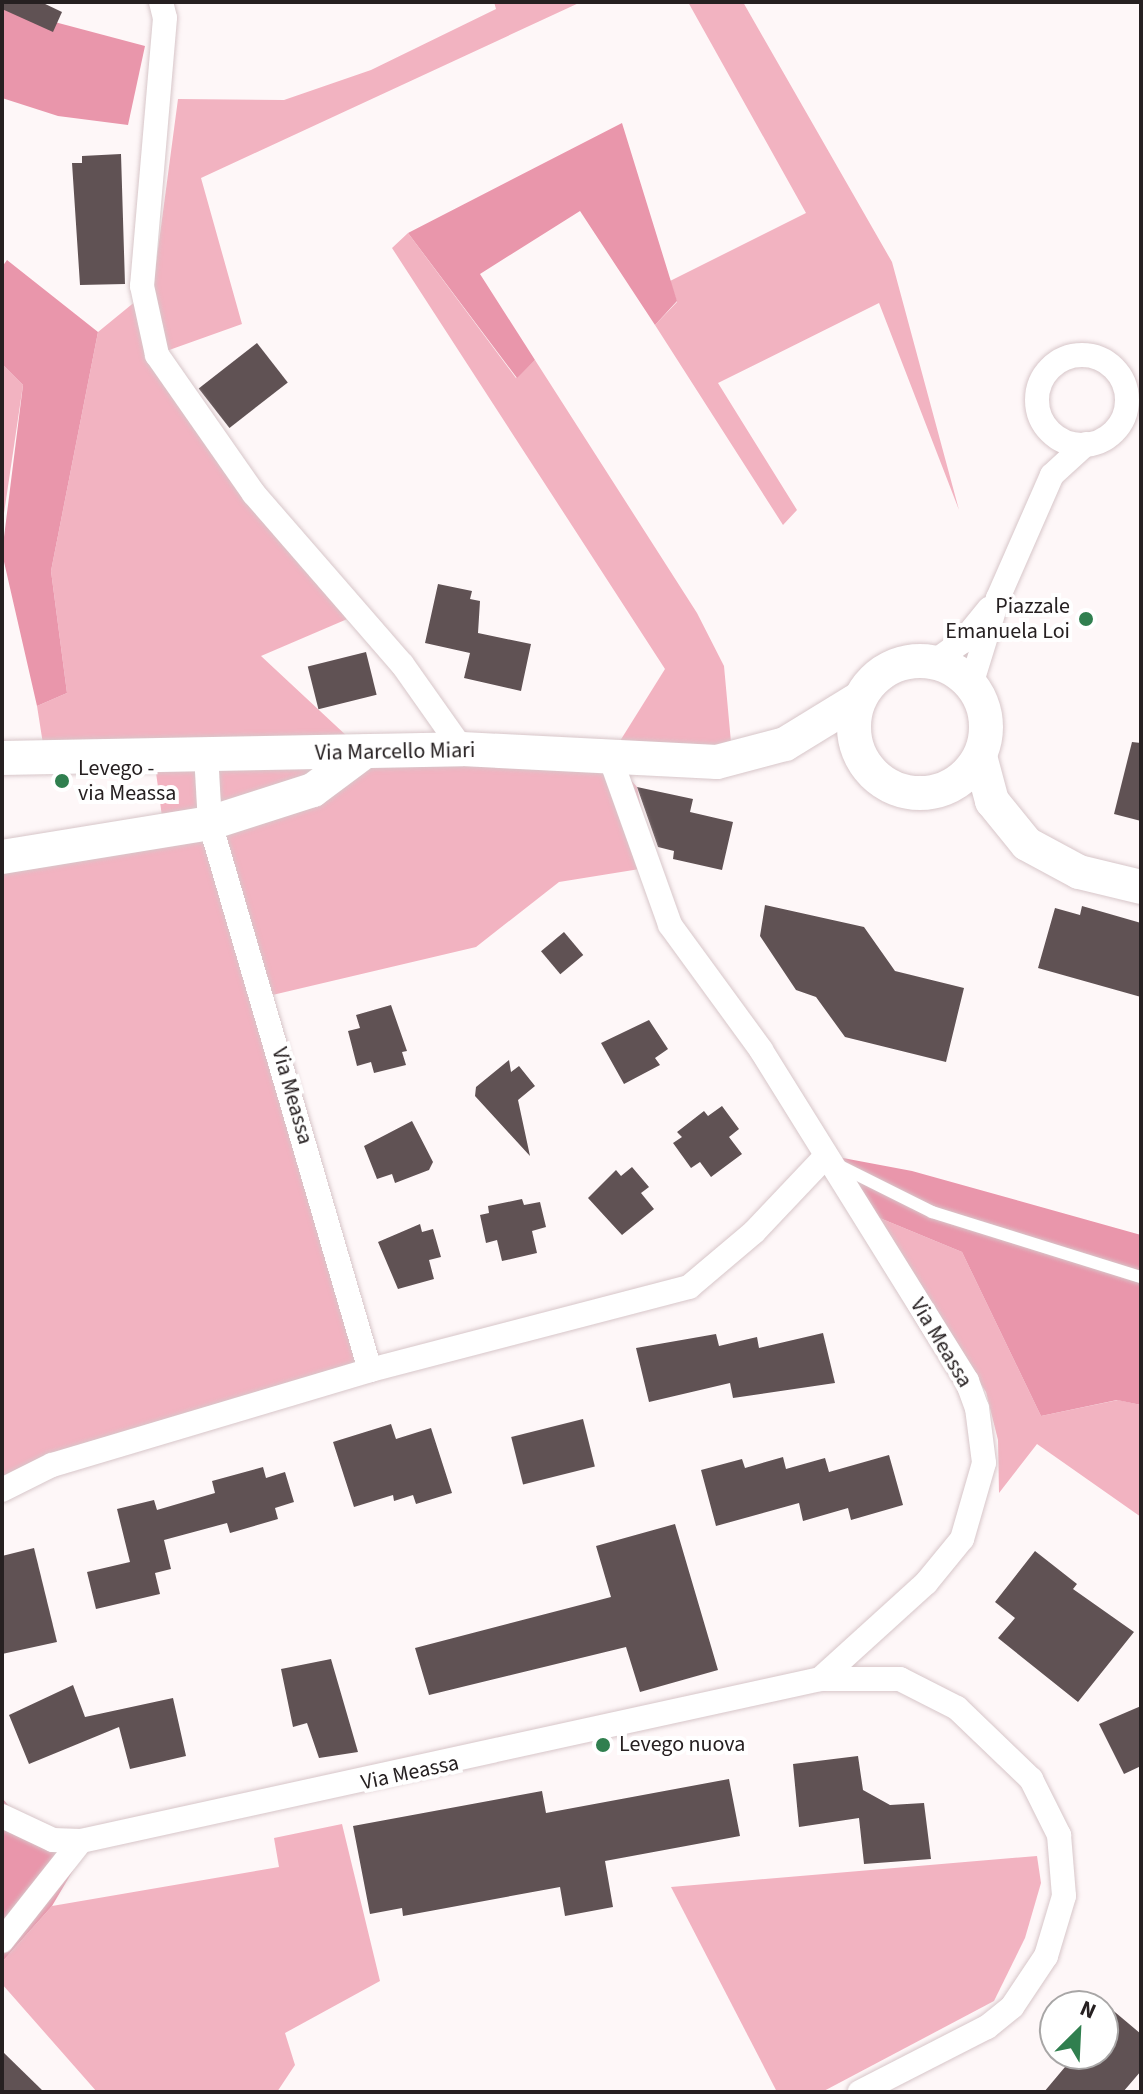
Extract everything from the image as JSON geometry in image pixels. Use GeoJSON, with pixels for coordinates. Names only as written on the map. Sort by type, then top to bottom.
{"type":"FeatureCollection","features":[{"type":"Feature","properties":{"kind":"main road","name":"Via Marcello Miari"},"geometry":{"type":"LineString","coordinates":[[785,744],[860,698],[891,668],[934,662]]}},
{"type":"Feature","properties":{"kind":"main road"},"geometry":{"type":"LineString","coordinates":[[934,662],[971,685],[986,719],[980,756],[992,801],[1009,825],[1027,844],[1079,872],[1141,887]]}},
{"type":"Feature","properties":{"kind":"main road"},"geometry":{"type":"LineString","coordinates":[[860,698],[854,724],[858,750],[881,781],[908,792],[936,791],[1009,825]]}},
{"type":"Feature","properties":{"kind":"main road","name":"Via Marcello Miari"},"geometry":{"type":"LineString","coordinates":[[2,758],[462,749],[717,762],[785,744],[824,740],[858,750]]}},
{"type":"Feature","properties":{"kind":"main road"},"geometry":{"type":"LineString","coordinates":[[2,857],[210,823],[313,790],[364,752]]}},
{"type":"Feature","properties":{"kind":"main road"},"geometry":{"type":"LineString","coordinates":[[936,791],[969,772],[980,756]]}},
{"type":"Feature","properties":{"kind":"street"},"geometry":{"type":"LineString","coordinates":[[161,2],[165,18],[142,286],[157,355],[254,494],[402,664],[462,749]]}},
{"type":"Feature","properties":{"kind":"street"},"geometry":{"type":"LineString","coordinates":[[1052,475],[1049,430],[1037,396],[1050,368],[1075,355],[1141,373]]}},
{"type":"Feature","properties":{"kind":"street"},"geometry":{"type":"LineString","coordinates":[[1049,430],[1070,443],[1086,444],[1106,438],[1122,421],[1127,393],[1114,368]]}},
{"type":"Feature","properties":{"kind":"street"},"geometry":{"type":"LineString","coordinates":[[971,685],[998,598],[1052,475],[1086,444]]}},
{"type":"Feature","properties":{"kind":"street"},"geometry":{"type":"LineString","coordinates":[[934,662],[962,642],[998,598]]}},
{"type":"Feature","properties":{"kind":"street","name":"Via Meassa"},"geometry":{"type":"LineString","coordinates":[[206,754],[210,823],[370,1370]]}},
{"type":"Feature","properties":{"kind":"street","name":"Via Meassa"},"geometry":{"type":"LineString","coordinates":[[610,757],[670,925],[761,1050],[824,1158],[967,1381],[984,1463],[974,1513],[946,1562],[820,1679]]}},
{"type":"Feature","properties":{"kind":"street"},"geometry":{"type":"LineString","coordinates":[[2,1490],[52,1465],[370,1370],[689,1287],[726,1259],[824,1158]]}},
{"type":"Feature","properties":{"kind":"street","name":"Via Meassa"},"geometry":{"type":"LineString","coordinates":[[2,1816],[53,1840],[81,1841],[820,1679],[900,1679],[957,1708],[1031,1779],[1059,1835],[1064,1865],[1058,1925],[1012,2007],[987,2027],[860,2092]]}},
{"type":"Feature","properties":{"kind":"street"},"geometry":{"type":"LineString","coordinates":[[2,1941],[81,1841]]}},
{"type":"Feature","properties":{"kind":"lane"},"geometry":{"type":"LineString","coordinates":[[824,1158],[932,1212],[1141,1277]]}},
{"type":"Feature","properties":{"kind":"shaded area"},"geometry":{"type":"Polygon","coordinates":[[[494,2],[581,2],[201,178],[242,324],[158,354],[359,614],[261,656],[364,752],[610,757],[665,669],[392,248],[408,233],[516,378],[535,360],[697,613],[724,666],[733,764],[611,758],[637,787],[652,867],[559,882],[476,947],[264,997],[370,1370],[2,1492],[2,866],[164,831],[154,758],[46,763],[37,706],[67,693],[51,571],[98,332],[153,287],[178,99],[284,100],[371,70],[496,9],[494,2]]]}},
{"type":"Feature","properties":{"kind":"shaded area"},"geometry":{"type":"Polygon","coordinates":[[[688,2],[743,2],[892,262],[959,510],[879,303],[718,383],[797,510],[783,525],[655,325],[677,302],[670,281],[806,213],[688,2]]]}},
{"type":"Feature","properties":{"kind":"shaded area"},"geometry":{"type":"Polygon","coordinates":[[[2,8],[145,46],[128,125],[58,116],[2,98],[2,8]]]}},
{"type":"Feature","properties":{"kind":"shaded area"},"geometry":{"type":"Polygon","coordinates":[[[622,123],[677,301],[655,325],[580,211],[480,274],[535,360],[517,378],[408,233],[622,123]]]}},
{"type":"Feature","properties":{"kind":"shaded area"},"geometry":{"type":"Polygon","coordinates":[[[7,260],[98,332],[51,571],[67,693],[37,706],[2,553],[23,385],[2,364],[2,267],[7,260]]]}},
{"type":"Feature","properties":{"kind":"shaded area"},"geometry":{"type":"Polygon","coordinates":[[[2,364],[23,385],[2,527],[2,364]]]}},
{"type":"Feature","properties":{"kind":"shaded area"},"geometry":{"type":"Polygon","coordinates":[[[827,1155],[912,1171],[1141,1235],[1141,1405],[1117,1400],[1041,1416],[962,1252],[870,1214],[827,1155]]]}},
{"type":"Feature","properties":{"kind":"shaded area"},"geometry":{"type":"Polygon","coordinates":[[[870,1214],[962,1252],[1041,1416],[1118,1400],[1141,1405],[1141,1517],[1037,1444],[999,1493],[998,1440],[986,1392],[870,1214]]]}},
{"type":"Feature","properties":{"kind":"shaded area"},"geometry":{"type":"Polygon","coordinates":[[[2,1798],[15,1813],[50,1830],[94,1835],[52,1906],[2,1962],[2,1798]]]}},
{"type":"Feature","properties":{"kind":"shaded area"},"geometry":{"type":"Polygon","coordinates":[[[342,1824],[380,1981],[285,2033],[295,2065],[277,2092],[97,2092],[2,1984],[2,1962],[52,1906],[279,1867],[274,1838],[342,1824]]]}},
{"type":"Feature","properties":{"kind":"shaded area"},"geometry":{"type":"Polygon","coordinates":[[[1037,1856],[1041,1883],[1025,1938],[994,2001],[822,2092],[777,2092],[671,1887],[1037,1856]]]}},
{"type":"Feature","properties":{"kind":"building"},"geometry":{"type":"Polygon","coordinates":[[[2,2],[41,2],[62,12],[53,32],[2,9],[2,2]]]}},
{"type":"Feature","properties":{"kind":"building"},"geometry":{"type":"Polygon","coordinates":[[[121,154],[125,284],[80,285],[72,163],[82,163],[82,156],[121,154]]]}},
{"type":"Feature","properties":{"kind":"building"},"geometry":{"type":"Polygon","coordinates":[[[257,343],[288,382],[229,428],[199,389],[257,343]]]}},
{"type":"Feature","properties":{"kind":"building"},"geometry":{"type":"Polygon","coordinates":[[[438,584],[472,591],[470,599],[480,601],[478,633],[531,644],[521,691],[464,678],[470,653],[425,643],[438,584]]]}},
{"type":"Feature","properties":{"kind":"building"},"geometry":{"type":"Polygon","coordinates":[[[366,652],[377,695],[318,709],[308,667],[366,652]]]}},
{"type":"Feature","properties":{"kind":"building"},"geometry":{"type":"Polygon","coordinates":[[[1132,742],[1141,743],[1141,821],[1114,814],[1132,742]]]}},
{"type":"Feature","properties":{"kind":"building"},"geometry":{"type":"Polygon","coordinates":[[[637,787],[693,799],[690,812],[733,822],[722,870],[673,859],[674,851],[658,847],[637,787]]]}},
{"type":"Feature","properties":{"kind":"building"},"geometry":{"type":"Polygon","coordinates":[[[765,905],[864,927],[895,971],[964,988],[946,1062],[845,1037],[816,997],[796,990],[760,936],[765,905]]]}},
{"type":"Feature","properties":{"kind":"building"},"geometry":{"type":"Polygon","coordinates":[[[1082,906],[1141,923],[1141,997],[1038,968],[1055,908],[1080,915],[1082,906]]]}},
{"type":"Feature","properties":{"kind":"building"},"geometry":{"type":"Polygon","coordinates":[[[564,932],[583,955],[560,974],[541,951],[564,932]]]}},
{"type":"Feature","properties":{"kind":"building"},"geometry":{"type":"Polygon","coordinates":[[[391,1005],[407,1051],[402,1052],[406,1065],[374,1073],[371,1062],[357,1066],[348,1031],[360,1028],[356,1015],[391,1005]]]}},
{"type":"Feature","properties":{"kind":"building"},"geometry":{"type":"Polygon","coordinates":[[[649,1020],[668,1049],[655,1058],[660,1065],[624,1084],[601,1043],[649,1020]]]}},
{"type":"Feature","properties":{"kind":"building"},"geometry":{"type":"Polygon","coordinates":[[[509,1060],[511,1072],[519,1066],[535,1086],[518,1100],[530,1156],[475,1096],[476,1087],[509,1060]]]}},
{"type":"Feature","properties":{"kind":"building"},"geometry":{"type":"Polygon","coordinates":[[[722,1106],[739,1129],[729,1137],[742,1154],[711,1177],[700,1162],[691,1168],[673,1143],[682,1137],[677,1132],[704,1111],[708,1116],[722,1106]]]}},
{"type":"Feature","properties":{"kind":"building"},"geometry":{"type":"Polygon","coordinates":[[[412,1121],[433,1162],[429,1170],[395,1183],[392,1174],[377,1179],[364,1146],[412,1121]]]}},
{"type":"Feature","properties":{"kind":"building"},"geometry":{"type":"Polygon","coordinates":[[[632,1167],[649,1187],[641,1193],[654,1209],[622,1235],[588,1198],[616,1170],[621,1176],[632,1167]]]}},
{"type":"Feature","properties":{"kind":"building"},"geometry":{"type":"Polygon","coordinates":[[[522,1199],[524,1205],[540,1202],[546,1227],[532,1231],[537,1253],[502,1261],[497,1240],[486,1243],[480,1215],[489,1213],[488,1206],[522,1199]]]}},
{"type":"Feature","properties":{"kind":"building"},"geometry":{"type":"Polygon","coordinates":[[[420,1224],[422,1232],[433,1229],[441,1257],[429,1260],[434,1279],[398,1289],[378,1242],[420,1224]]]}},
{"type":"Feature","properties":{"kind":"building"},"geometry":{"type":"Polygon","coordinates":[[[823,1333],[835,1383],[733,1398],[730,1383],[649,1402],[636,1348],[716,1334],[719,1346],[757,1337],[759,1348],[823,1333]]]}},
{"type":"Feature","properties":{"kind":"building"},"geometry":{"type":"Polygon","coordinates":[[[583,1419],[595,1467],[523,1484],[511,1437],[583,1419]]]}},
{"type":"Feature","properties":{"kind":"building"},"geometry":{"type":"Polygon","coordinates":[[[391,1424],[396,1439],[431,1428],[452,1493],[416,1504],[413,1495],[394,1501],[393,1495],[354,1507],[333,1442],[391,1424]]]}},
{"type":"Feature","properties":{"kind":"building"},"geometry":{"type":"Polygon","coordinates":[[[889,1455],[903,1505],[851,1520],[848,1508],[803,1521],[799,1503],[716,1526],[701,1470],[742,1459],[745,1468],[783,1457],[786,1469],[825,1458],[829,1472],[889,1455]]]}},
{"type":"Feature","properties":{"kind":"building"},"geometry":{"type":"Polygon","coordinates":[[[263,1467],[266,1478],[285,1472],[294,1502],[275,1508],[278,1519],[230,1533],[227,1523],[164,1540],[171,1569],[155,1573],[160,1594],[96,1609],[87,1572],[130,1562],[117,1509],[154,1500],[157,1510],[215,1493],[212,1481],[263,1467]]]}},
{"type":"Feature","properties":{"kind":"building"},"geometry":{"type":"Polygon","coordinates":[[[675,1524],[718,1670],[640,1692],[626,1647],[429,1695],[415,1648],[611,1597],[596,1546],[675,1524]]]}},
{"type":"Feature","properties":{"kind":"building"},"geometry":{"type":"Polygon","coordinates":[[[34,1548],[57,1642],[2,1654],[2,1556],[34,1548]]]}},
{"type":"Feature","properties":{"kind":"building"},"geometry":{"type":"Polygon","coordinates":[[[1035,1551],[1077,1584],[1073,1589],[1134,1632],[1078,1702],[998,1638],[1015,1618],[995,1602],[1035,1551]]]}},
{"type":"Feature","properties":{"kind":"building"},"geometry":{"type":"Polygon","coordinates":[[[331,1659],[358,1752],[319,1758],[307,1723],[293,1727],[281,1669],[331,1659]]]}},
{"type":"Feature","properties":{"kind":"building"},"geometry":{"type":"Polygon","coordinates":[[[73,1685],[85,1717],[173,1698],[186,1756],[130,1769],[119,1727],[29,1764],[9,1715],[73,1685]]]}},
{"type":"Feature","properties":{"kind":"building"},"geometry":{"type":"Polygon","coordinates":[[[1141,1706],[1141,1766],[1124,1774],[1099,1724],[1141,1706]]]}},
{"type":"Feature","properties":{"kind":"building"},"geometry":{"type":"Polygon","coordinates":[[[858,1756],[863,1790],[890,1805],[924,1803],[931,1859],[864,1864],[859,1818],[799,1827],[793,1764],[858,1756]]]}},
{"type":"Feature","properties":{"kind":"building"},"geometry":{"type":"Polygon","coordinates":[[[729,1779],[740,1836],[605,1861],[613,1907],[565,1916],[560,1887],[403,1916],[402,1908],[370,1914],[353,1826],[542,1791],[546,1813],[729,1779]]]}},
{"type":"Feature","properties":{"kind":"building"},"geometry":{"type":"Polygon","coordinates":[[[1119,2015],[1141,2034],[1141,2071],[1123,2092],[1044,2092],[1062,2070],[1119,2070],[1119,2015]]]}},
{"type":"Feature","properties":{"kind":"building"},"geometry":{"type":"Polygon","coordinates":[[[2,2051],[44,2092],[2,2092],[2,2051]]]}},
{"type":"Feature","properties":{"kind":"place","name":"Piazzale Emanuela Loi"},"geometry":{"type":"Point","coordinates":[1086,619]}},
{"type":"Feature","properties":{"kind":"place","name":"Levego - via Meassa"},"geometry":{"type":"Point","coordinates":[62,781]}},
{"type":"Feature","properties":{"kind":"place","name":"Levego nuova"},"geometry":{"type":"Point","coordinates":[603,1745]}}]}
